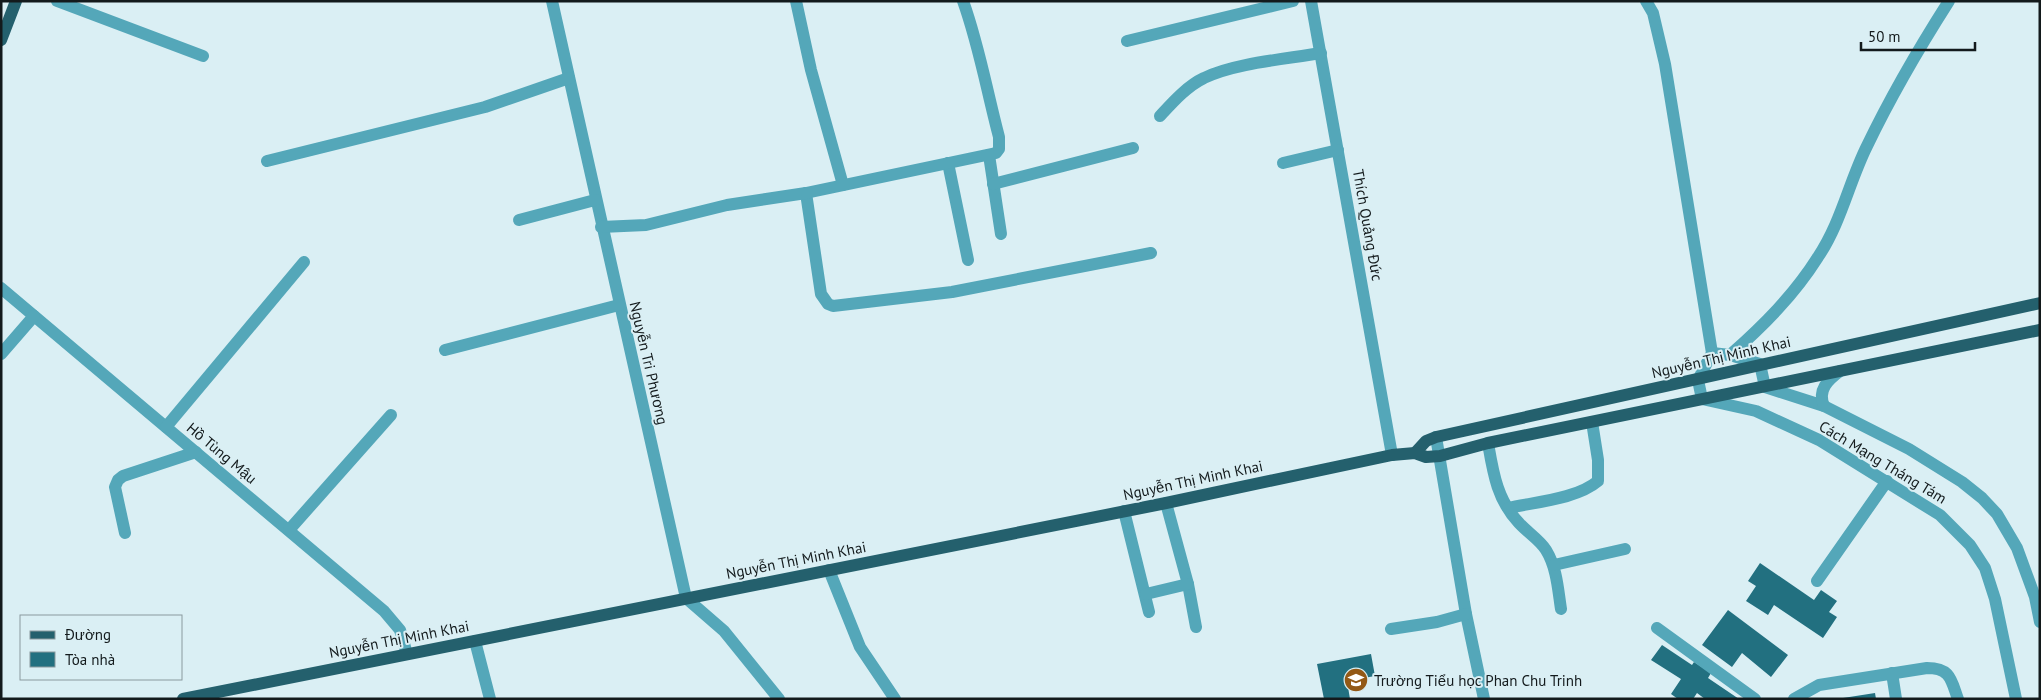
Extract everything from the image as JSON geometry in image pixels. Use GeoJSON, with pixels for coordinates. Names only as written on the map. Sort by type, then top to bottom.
{"type":"FeatureCollection","features":[{"type":"Feature","properties":{"kind":"main road"},"geometry":{"type":"LineString","coordinates":[[1,40],[16,1]]}},
{"type":"Feature","properties":{"kind":"main road","name":"Nguyễn Thị Minh Khai"},"geometry":{"type":"LineString","coordinates":[[1415,453],[1426,441],[1436,437],[2040,303]]}},
{"type":"Feature","properties":{"kind":"main road","name":"Nguyễn Thị Minh Khai"},"geometry":{"type":"LineString","coordinates":[[183,699],[1166,503],[1392,455],[1415,453],[1426,457],[1440,456],[1488,442],[2040,330]]}},
{"type":"Feature","properties":{"kind":"street"},"geometry":{"type":"LineString","coordinates":[[57,1],[203,56]]}},
{"type":"Feature","properties":{"kind":"street","name":"Nguyễn Tri Phương"},"geometry":{"type":"LineString","coordinates":[[552,1],[601,227],[686,598]]}},
{"type":"Feature","properties":{"kind":"street"},"geometry":{"type":"LineString","coordinates":[[796,1],[811,70],[843,184]]}},
{"type":"Feature","properties":{"kind":"street"},"geometry":{"type":"LineString","coordinates":[[601,227],[646,225],[727,205],[806,192],[996,153],[999,149],[999,137],[981,67],[975,34],[963,1]]}},
{"type":"Feature","properties":{"kind":"street"},"geometry":{"type":"LineString","coordinates":[[1127,41],[1293,1]]}},
{"type":"Feature","properties":{"kind":"street","name":"Thích Quảng Đức"},"geometry":{"type":"LineString","coordinates":[[1311,1],[1392,455]]}},
{"type":"Feature","properties":{"kind":"street"},"geometry":{"type":"LineString","coordinates":[[1646,1],[1653,14],[1665,64],[1712,353],[1698,380],[1702,399]]}},
{"type":"Feature","properties":{"kind":"street"},"geometry":{"type":"LineString","coordinates":[[1730,355],[1788,300],[1819,257],[1836,225],[1866,148],[1900,81],[1949,1]]}},
{"type":"Feature","properties":{"kind":"street"},"geometry":{"type":"LineString","coordinates":[[1160,116],[1202,78],[1223,71],[1321,53]]}},
{"type":"Feature","properties":{"kind":"street"},"geometry":{"type":"LineString","coordinates":[[267,161],[485,107],[569,78]]}},
{"type":"Feature","properties":{"kind":"street"},"geometry":{"type":"LineString","coordinates":[[993,184],[1133,148]]}},
{"type":"Feature","properties":{"kind":"street"},"geometry":{"type":"LineString","coordinates":[[1283,163],[1338,150]]}},
{"type":"Feature","properties":{"kind":"street"},"geometry":{"type":"LineString","coordinates":[[989,155],[1001,234]]}},
{"type":"Feature","properties":{"kind":"street"},"geometry":{"type":"LineString","coordinates":[[948,163],[968,260]]}},
{"type":"Feature","properties":{"kind":"street"},"geometry":{"type":"LineString","coordinates":[[806,192],[821,294],[828,304],[833,306],[961,291],[1151,253]]}},
{"type":"Feature","properties":{"kind":"street"},"geometry":{"type":"LineString","coordinates":[[519,220],[595,200]]}},
{"type":"Feature","properties":{"kind":"street"},"geometry":{"type":"LineString","coordinates":[[166,427],[304,262]]}},
{"type":"Feature","properties":{"kind":"street","name":"Hồ Tùng Mậu"},"geometry":{"type":"LineString","coordinates":[[1,288],[392,619],[400,630],[406,654]]}},
{"type":"Feature","properties":{"kind":"street"},"geometry":{"type":"LineString","coordinates":[[445,350],[619,305]]}},
{"type":"Feature","properties":{"kind":"street"},"geometry":{"type":"LineString","coordinates":[[1,354],[34,316]]}},
{"type":"Feature","properties":{"kind":"street"},"geometry":{"type":"LineString","coordinates":[[1712,353],[1730,355],[1760,364],[1765,387]]}},
{"type":"Feature","properties":{"kind":"street"},"geometry":{"type":"LineString","coordinates":[[1824,406],[1821,399],[1822,390],[1828,380],[1840,371]]}},
{"type":"Feature","properties":{"kind":"street","name":"Cách Mạng Tháng Tám"},"geometry":{"type":"LineString","coordinates":[[1765,387],[1824,406],[1909,449],[1962,482],[1982,498],[1997,514],[2017,548],[2035,598],[2040,622]]}},
{"type":"Feature","properties":{"kind":"street","name":"Cách Mạng Tháng Tám"},"geometry":{"type":"LineString","coordinates":[[1702,399],[1756,410],[1818,440],[1940,515],[1970,545],[1985,568],[1995,599],[2016,699]]}},
{"type":"Feature","properties":{"kind":"street"},"geometry":{"type":"LineString","coordinates":[[289,530],[391,415]]}},
{"type":"Feature","properties":{"kind":"street"},"geometry":{"type":"LineString","coordinates":[[1508,508],[1576,493],[1589,489],[1598,481],[1598,460],[1592,422]]}},
{"type":"Feature","properties":{"kind":"street"},"geometry":{"type":"LineString","coordinates":[[1436,437],[1466,614],[1484,699]]}},
{"type":"Feature","properties":{"kind":"street"},"geometry":{"type":"LineString","coordinates":[[1488,442],[1494,480],[1502,499],[1518,522],[1546,549],[1554,566],[1561,609]]}},
{"type":"Feature","properties":{"kind":"street"},"geometry":{"type":"LineString","coordinates":[[125,532],[115,487],[118,480],[123,476],[196,452]]}},
{"type":"Feature","properties":{"kind":"street"},"geometry":{"type":"LineString","coordinates":[[1817,581],[1887,481]]}},
{"type":"Feature","properties":{"kind":"street"},"geometry":{"type":"LineString","coordinates":[[1166,503],[1188,584],[1196,627]]}},
{"type":"Feature","properties":{"kind":"street"},"geometry":{"type":"LineString","coordinates":[[1124,511],[1149,612]]}},
{"type":"Feature","properties":{"kind":"street"},"geometry":{"type":"LineString","coordinates":[[1554,566],[1625,549]]}},
{"type":"Feature","properties":{"kind":"street"},"geometry":{"type":"LineString","coordinates":[[829,570],[860,647],[895,699]]}},
{"type":"Feature","properties":{"kind":"street"},"geometry":{"type":"LineString","coordinates":[[1146,594],[1188,584]]}},
{"type":"Feature","properties":{"kind":"street"},"geometry":{"type":"LineString","coordinates":[[686,598],[724,632],[779,699]]}},
{"type":"Feature","properties":{"kind":"street"},"geometry":{"type":"LineString","coordinates":[[1391,629],[1437,622],[1466,614]]}},
{"type":"Feature","properties":{"kind":"street"},"geometry":{"type":"LineString","coordinates":[[1657,628],[1755,699]]}},
{"type":"Feature","properties":{"kind":"street"},"geometry":{"type":"LineString","coordinates":[[475,641],[490,699]]}},
{"type":"Feature","properties":{"kind":"street"},"geometry":{"type":"LineString","coordinates":[[1794,699],[1820,685],[1892,673],[1939,668],[1949,675],[1958,699]]}},
{"type":"Feature","properties":{"kind":"street"},"geometry":{"type":"LineString","coordinates":[[1892,673],[1896,699]]}},
{"type":"Feature","properties":{"kind":"building"},"geometry":{"type":"Polygon","coordinates":[[[1760,563],[1814,600],[1821,590],[1837,601],[1829,612],[1837,617],[1823,638],[1774,605],[1768,615],[1746,601],[1756,586],[1748,581],[1760,563]]]}},
{"type":"Feature","properties":{"kind":"building"},"geometry":{"type":"Polygon","coordinates":[[[1728,610],[1788,655],[1771,677],[1742,653],[1732,667],[1702,645],[1728,610]]]}},
{"type":"Feature","properties":{"kind":"building"},"geometry":{"type":"Polygon","coordinates":[[[1662,645],[1692,665],[1694,662],[1711,673],[1708,678],[1739,699],[1705,699],[1697,693],[1693,699],[1678,699],[1671,694],[1681,679],[1651,660],[1662,645]]]}},
{"type":"Feature","properties":{"kind":"building"},"geometry":{"type":"Polygon","coordinates":[[[1371,654],[1375,676],[1347,681],[1350,699],[1324,699],[1317,664],[1371,654]]]}},
{"type":"Feature","properties":{"kind":"building"},"geometry":{"type":"Polygon","coordinates":[[[1875,693],[1876,699],[1843,699],[1843,698],[1875,693]]]}},
{"type":"Feature","properties":{"kind":"place","name":"Trường Tiểu học Phan Chu Trinh"},"geometry":{"type":"Point","coordinates":[1356,680]}}]}
